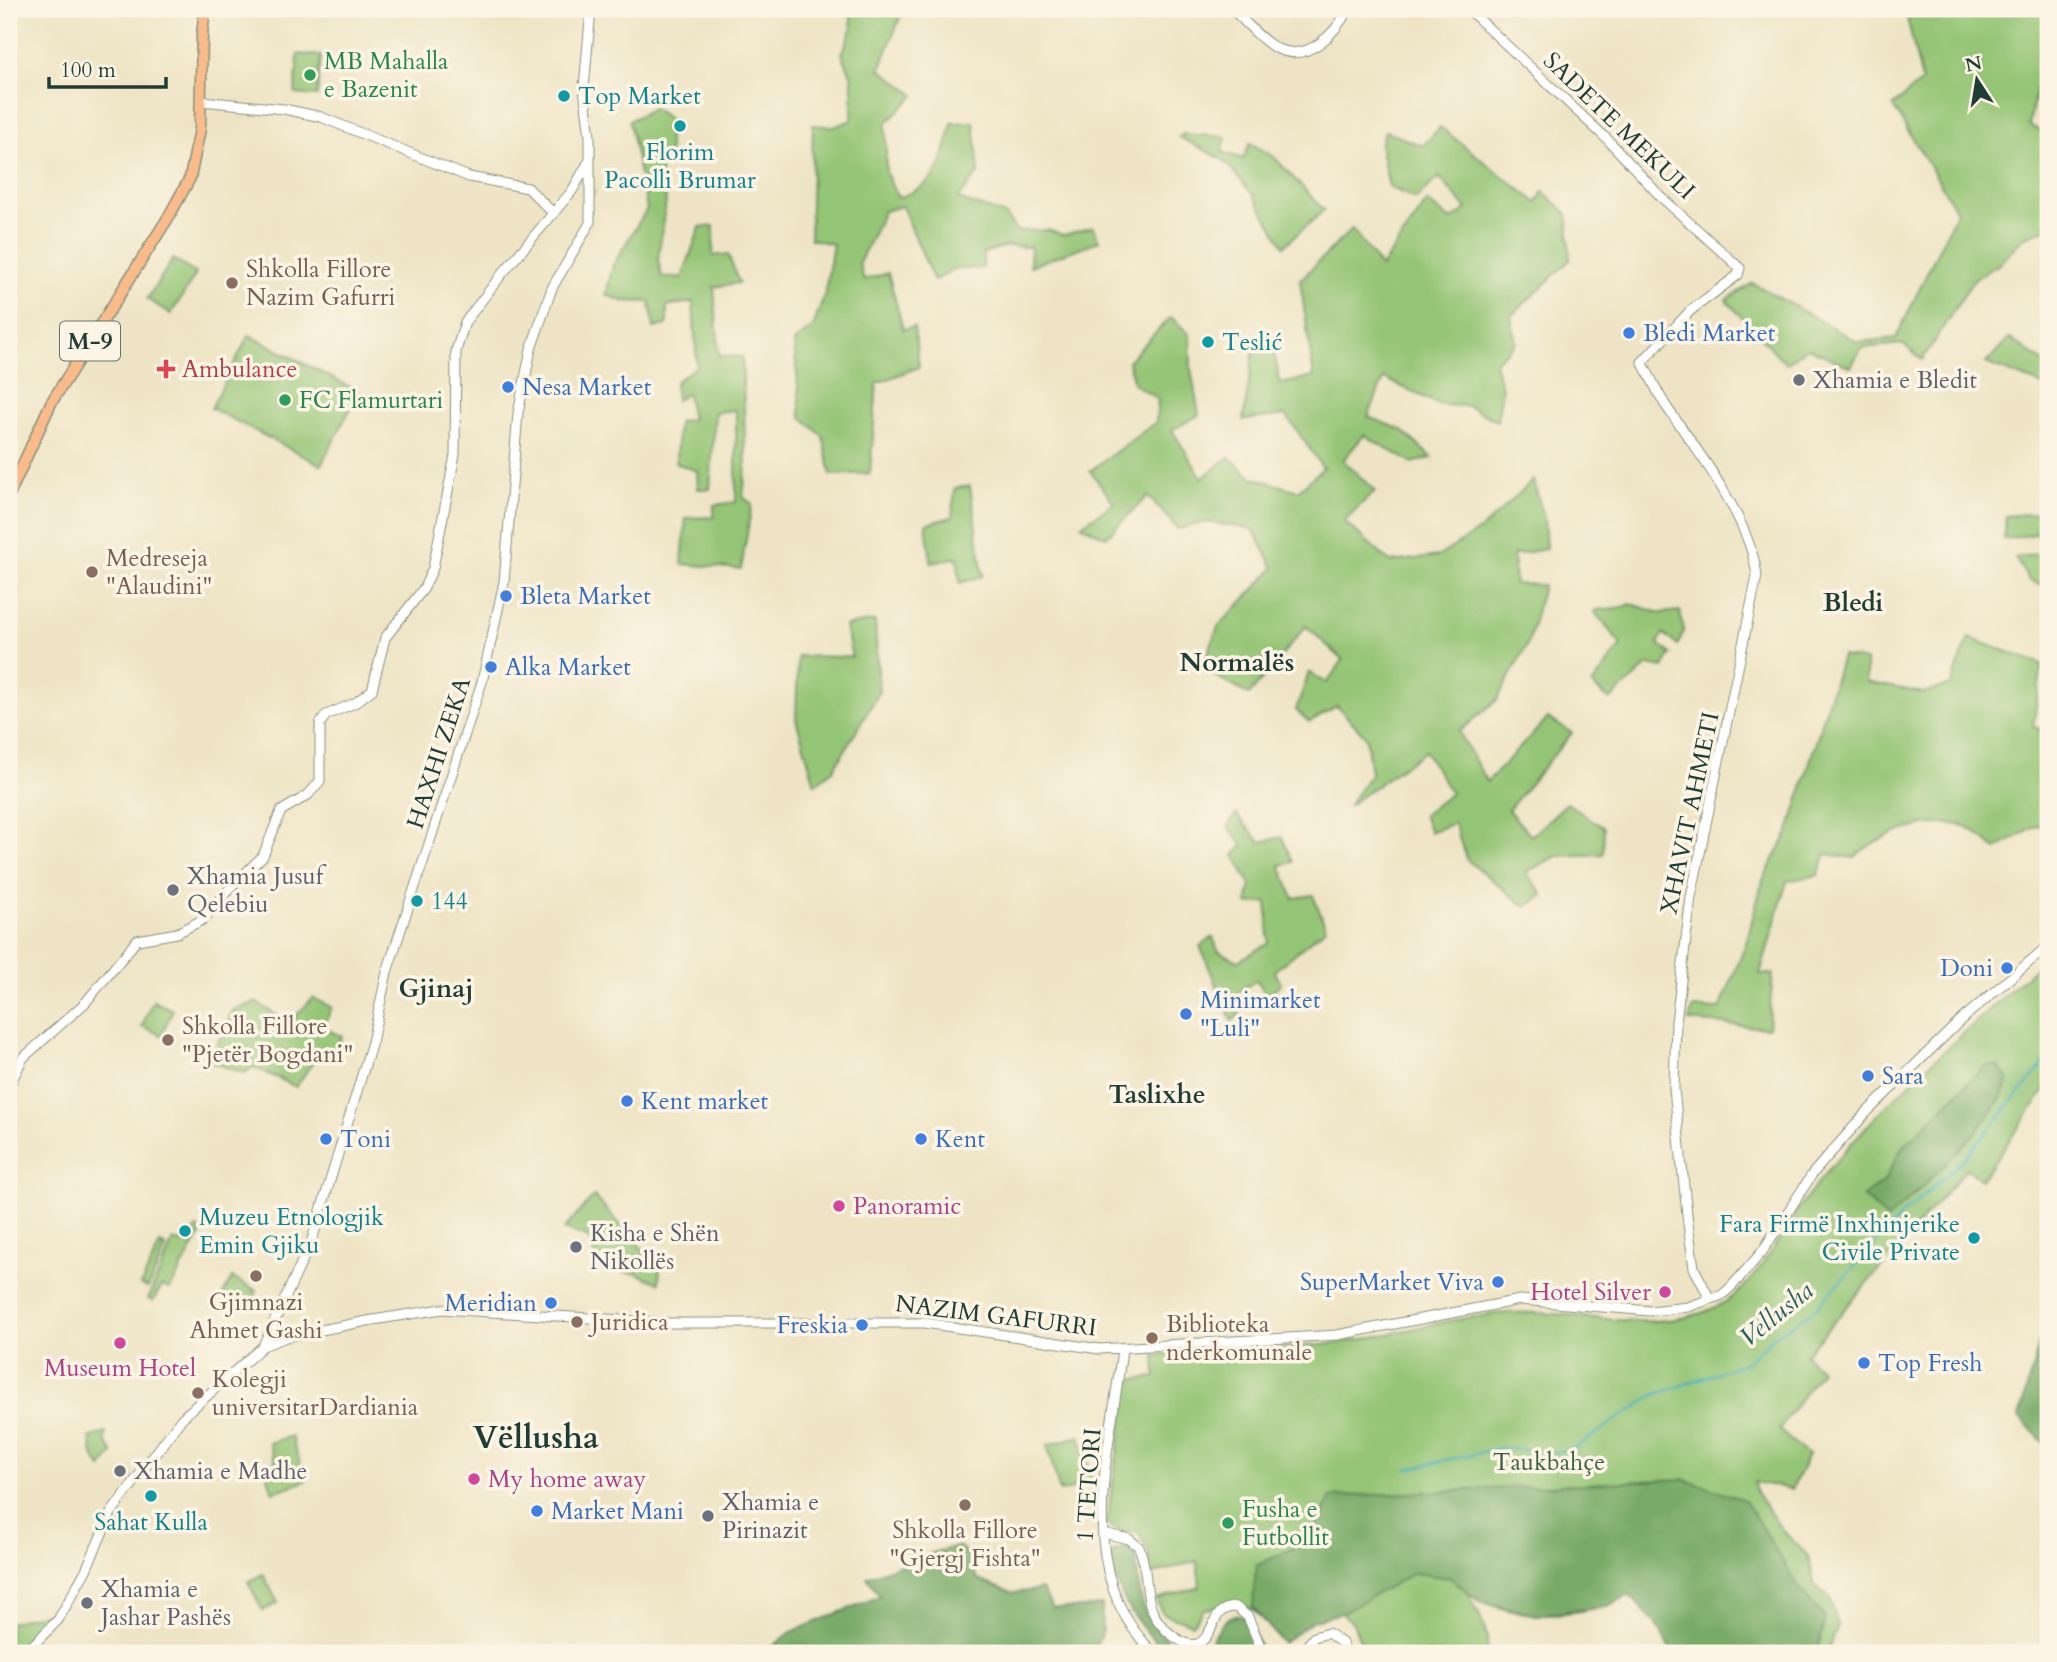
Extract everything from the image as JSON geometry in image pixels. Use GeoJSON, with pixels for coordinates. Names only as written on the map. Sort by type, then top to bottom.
{"type":"FeatureCollection","features":[{"type":"Feature","properties":{"kind":"main road","name":"M-9"},"geometry":{"type":"LineString","coordinates":[[9,495],[51,403],[186,185],[199,142],[205,9]]}},
{"type":"Feature","properties":{"kind":"street","name":"HAXHI ZEKA"},"geometry":{"type":"LineString","coordinates":[[263,1346],[312,1240],[322,1210],[372,1042],[387,972],[476,705],[504,582],[519,413],[525,375],[552,288],[590,223],[590,136],[584,88],[591,9]]}},
{"type":"Feature","properties":{"kind":"street"},"geometry":{"type":"LineString","coordinates":[[1232,9],[1277,49],[1293,52],[1314,48],[1326,38],[1348,9]]}},
{"type":"Feature","properties":{"kind":"street","name":"SADETE MEKULI"},"geometry":{"type":"LineString","coordinates":[[1468,9],[1741,272],[1690,311],[1657,342],[1642,362]]}},
{"type":"Feature","properties":{"kind":"street"},"geometry":{"type":"LineString","coordinates":[[201,101],[284,109],[321,117],[469,177],[528,188],[554,214]]}},
{"type":"Feature","properties":{"kind":"street"},"geometry":{"type":"LineString","coordinates":[[9,1086],[23,1058],[85,1003],[137,940],[165,936],[196,925],[263,856],[281,811],[316,790],[322,773],[319,730],[323,720],[330,712],[355,703],[372,690],[385,638],[429,578],[455,455],[454,372],[459,337],[477,305],[572,191],[589,161]]}},
{"type":"Feature","properties":{"kind":"street","name":"XHAVIT AHMETI"},"geometry":{"type":"LineString","coordinates":[[1642,362],[1668,409],[1706,463],[1748,538],[1754,554],[1757,576],[1691,897],[1676,1022],[1674,1089],[1688,1224],[1694,1268],[1710,1299]]}},
{"type":"Feature","properties":{"kind":"street","name":"NAZIM GAFURRI"},"geometry":{"type":"LineString","coordinates":[[263,1346],[286,1337],[442,1309],[655,1322],[906,1322],[955,1326],[1071,1345],[1122,1348],[1337,1335],[1520,1300],[1660,1311],[1722,1295],[1752,1265],[1803,1187],[1865,1114],[1962,1019],[2048,946]]}},
{"type":"Feature","properties":{"kind":"street"},"geometry":{"type":"LineString","coordinates":[[26,1653],[58,1620],[86,1570],[111,1513],[182,1418],[263,1346]]}},
{"type":"Feature","properties":{"kind":"street","name":"1 TETORI"},"geometry":{"type":"LineString","coordinates":[[1122,1348],[1104,1488],[1102,1533],[1105,1561],[1123,1613],[1133,1630],[1154,1653]]}},
{"type":"Feature","properties":{"kind":"street"},"geometry":{"type":"LineString","coordinates":[[1102,1533],[1129,1539],[1139,1547],[1147,1601],[1168,1632],[1184,1643],[1198,1644],[1207,1637],[1223,1609],[1236,1607],[1248,1617],[1262,1653]]}},
{"type":"Feature","properties":{"kind":"street"},"geometry":{"type":"LineString","coordinates":[[1301,1653],[1314,1637],[1328,1633],[1342,1643],[1346,1653]]}},
{"type":"Feature","properties":{"kind":"green space"},"geometry":{"type":"Polygon","coordinates":[[[850,9],[903,10],[880,69],[915,95],[886,123],[886,173],[898,198],[913,192],[932,178],[942,161],[952,123],[974,122],[979,172],[958,199],[1006,215],[1016,231],[1048,230],[1064,235],[1093,227],[1099,241],[1030,266],[1031,247],[1007,246],[983,253],[983,268],[953,269],[934,281],[902,206],[884,211],[859,263],[864,280],[888,273],[903,329],[914,327],[919,367],[877,383],[870,473],[831,475],[823,436],[801,417],[794,342],[813,327],[825,293],[833,244],[810,239],[813,125],[834,127],[852,120],[852,77],[842,54],[852,28],[850,9]]]}},
{"type":"Feature","properties":{"kind":"green space"},"geometry":{"type":"Polygon","coordinates":[[[1905,9],[2048,9],[2048,69],[2036,89],[2029,125],[2048,135],[2048,228],[2023,238],[1998,265],[1974,279],[1922,360],[1903,344],[1861,348],[1851,367],[1808,348],[1786,364],[1726,300],[1753,283],[1858,342],[1896,338],[1957,211],[1893,106],[1922,81],[1905,9]]]}},
{"type":"Feature","properties":{"kind":"green space"},"geometry":{"type":"Polygon","coordinates":[[[298,54],[321,56],[317,96],[295,94],[298,54]]]}},
{"type":"Feature","properties":{"kind":"green space"},"geometry":{"type":"Polygon","coordinates":[[[653,108],[669,119],[669,154],[659,167],[666,200],[658,260],[662,277],[682,278],[700,227],[714,226],[713,256],[728,254],[739,283],[714,287],[719,356],[742,357],[746,467],[743,497],[752,504],[741,569],[682,564],[686,518],[714,517],[714,505],[736,502],[736,410],[715,412],[710,489],[698,489],[697,471],[676,463],[678,422],[692,419],[687,393],[676,400],[675,382],[697,366],[693,302],[667,306],[667,325],[654,328],[650,302],[623,301],[606,295],[613,265],[647,209],[629,121],[653,108]]]}},
{"type":"Feature","properties":{"kind":"green space"},"geometry":{"type":"Polygon","coordinates":[[[1440,127],[1537,203],[1543,191],[1568,215],[1570,260],[1511,316],[1516,343],[1495,362],[1502,389],[1497,421],[1468,406],[1440,405],[1384,378],[1368,417],[1402,430],[1432,458],[1412,463],[1364,435],[1343,460],[1375,491],[1344,521],[1390,562],[1439,556],[1484,527],[1533,480],[1544,518],[1546,549],[1513,555],[1515,584],[1543,585],[1529,641],[1497,700],[1459,732],[1487,782],[1548,718],[1572,733],[1508,810],[1531,836],[1567,803],[1604,828],[1603,854],[1557,856],[1526,872],[1543,895],[1526,907],[1467,860],[1454,823],[1430,832],[1423,815],[1451,793],[1425,751],[1348,806],[1371,774],[1366,737],[1337,706],[1309,722],[1296,710],[1309,672],[1327,683],[1343,660],[1306,626],[1249,695],[1202,668],[1218,627],[1274,568],[1253,529],[1207,522],[1178,529],[1148,496],[1106,537],[1081,525],[1114,503],[1090,471],[1156,422],[1158,399],[1134,384],[1128,361],[1171,317],[1190,335],[1191,369],[1199,415],[1172,430],[1202,478],[1229,457],[1251,477],[1298,491],[1323,468],[1286,415],[1243,420],[1256,338],[1271,338],[1280,384],[1314,377],[1300,280],[1352,229],[1381,267],[1427,202],[1451,220],[1467,209],[1439,177],[1416,199],[1389,187],[1380,144],[1385,131],[1423,146],[1440,127]]]}},
{"type":"Feature","properties":{"kind":"green space"},"geometry":{"type":"Polygon","coordinates":[[[1184,134],[1226,137],[1222,152],[1243,159],[1250,143],[1274,157],[1324,210],[1284,246],[1254,196],[1224,160],[1179,137],[1184,134]]]}},
{"type":"Feature","properties":{"kind":"green space"},"geometry":{"type":"Polygon","coordinates":[[[173,259],[196,274],[171,314],[147,299],[173,259]]]}},
{"type":"Feature","properties":{"kind":"green space","name":"FC Flamurtari"},"geometry":{"type":"Polygon","coordinates":[[[249,335],[359,392],[321,465],[211,408],[249,335]]]}},
{"type":"Feature","properties":{"kind":"green space"},"geometry":{"type":"Polygon","coordinates":[[[2009,338],[2048,365],[2048,387],[1986,363],[2009,338]]]}},
{"type":"Feature","properties":{"kind":"green space"},"geometry":{"type":"Polygon","coordinates":[[[970,486],[983,576],[960,583],[957,557],[931,563],[926,524],[952,517],[955,488],[970,486]]]}},
{"type":"Feature","properties":{"kind":"green space"},"geometry":{"type":"Polygon","coordinates":[[[2048,512],[2048,532],[2004,539],[2006,516],[2048,512]]]}},
{"type":"Feature","properties":{"kind":"green space"},"geometry":{"type":"Polygon","coordinates":[[[2048,552],[2048,587],[2030,581],[2015,558],[2048,552]]]}},
{"type":"Feature","properties":{"kind":"green space"},"geometry":{"type":"Polygon","coordinates":[[[1631,604],[1660,613],[1680,611],[1684,631],[1678,645],[1663,633],[1658,644],[1671,654],[1663,668],[1648,665],[1610,700],[1592,685],[1621,645],[1594,611],[1631,604]]]}},
{"type":"Feature","properties":{"kind":"green space"},"geometry":{"type":"Polygon","coordinates":[[[875,621],[879,693],[833,770],[815,784],[796,719],[798,656],[852,657],[845,626],[875,621]]]}},
{"type":"Feature","properties":{"kind":"green space"},"geometry":{"type":"Polygon","coordinates":[[[1969,638],[2042,664],[2033,727],[2048,731],[2048,828],[2037,825],[1996,849],[1965,826],[1937,824],[1891,835],[1864,849],[1854,858],[1826,854],[1818,875],[1787,881],[1760,974],[1773,974],[1768,1028],[1689,1021],[1692,1008],[1720,1009],[1746,943],[1763,880],[1789,831],[1842,656],[1866,661],[1866,682],[1923,693],[1951,685],[1969,638]]]}},
{"type":"Feature","properties":{"kind":"green space"},"geometry":{"type":"Polygon","coordinates":[[[1236,814],[1260,842],[1282,837],[1293,862],[1280,865],[1293,898],[1313,895],[1326,928],[1274,971],[1281,983],[1267,996],[1257,980],[1233,995],[1240,1014],[1232,1021],[1200,946],[1213,937],[1218,951],[1238,961],[1269,943],[1267,902],[1247,904],[1251,885],[1234,855],[1243,846],[1228,826],[1236,814]]]}},
{"type":"Feature","properties":{"kind":"green space","name":"Taukbahçe"},"geometry":{"type":"Polygon","coordinates":[[[2048,955],[2048,1086],[1981,1180],[1967,1168],[1805,1355],[1821,1370],[1779,1430],[1808,1455],[1792,1489],[1754,1482],[1755,1491],[1782,1530],[1808,1556],[1815,1586],[1829,1597],[1838,1626],[1827,1653],[1680,1653],[1670,1625],[1629,1595],[1590,1609],[1547,1614],[1505,1609],[1468,1592],[1485,1628],[1487,1653],[1388,1653],[1360,1641],[1353,1623],[1342,1613],[1313,1620],[1283,1643],[1257,1614],[1245,1606],[1204,1609],[1192,1624],[1162,1613],[1156,1599],[1200,1587],[1197,1561],[1150,1575],[1148,1551],[1138,1531],[1124,1533],[1106,1525],[1129,1380],[1156,1377],[1155,1355],[1330,1344],[1507,1313],[1559,1314],[1639,1321],[1691,1316],[1716,1307],[1750,1281],[1819,1182],[1880,1113],[2048,955]]]}},
{"type":"Feature","properties":{"kind":"green space"},"geometry":{"type":"Polygon","coordinates":[[[313,998],[332,1007],[323,1028],[342,1036],[335,1052],[323,1047],[296,1087],[254,1067],[244,1073],[209,1062],[233,1010],[256,1002],[289,1023],[313,998]]]}},
{"type":"Feature","properties":{"kind":"green space"},"geometry":{"type":"Polygon","coordinates":[[[153,1001],[173,1010],[161,1035],[142,1026],[153,1001]]]}},
{"type":"Feature","properties":{"kind":"green space"},"geometry":{"type":"Polygon","coordinates":[[[1985,1066],[1998,1066],[2008,1078],[1991,1113],[1957,1152],[1888,1220],[1863,1196],[1884,1181],[1902,1148],[1985,1066]]]}},
{"type":"Feature","properties":{"kind":"green space"},"geometry":{"type":"Polygon","coordinates":[[[594,1196],[660,1268],[659,1283],[638,1274],[599,1268],[589,1238],[564,1229],[594,1196]]]}},
{"type":"Feature","properties":{"kind":"green space"},"geometry":{"type":"Polygon","coordinates":[[[196,1228],[202,1231],[170,1289],[162,1286],[153,1301],[148,1299],[173,1240],[181,1243],[184,1239],[190,1241],[196,1228]]]}},
{"type":"Feature","properties":{"kind":"green space"},"geometry":{"type":"Polygon","coordinates":[[[160,1244],[166,1247],[148,1288],[141,1285],[160,1244]]]}},
{"type":"Feature","properties":{"kind":"green space"},"geometry":{"type":"Polygon","coordinates":[[[232,1278],[257,1291],[248,1307],[223,1294],[232,1278]]]}},
{"type":"Feature","properties":{"kind":"green space"},"geometry":{"type":"Polygon","coordinates":[[[2048,1328],[2048,1447],[2019,1417],[2039,1344],[2048,1328]]]}},
{"type":"Feature","properties":{"kind":"green space"},"geometry":{"type":"Polygon","coordinates":[[[106,1433],[105,1441],[113,1453],[101,1468],[93,1455],[90,1437],[106,1433]]]}},
{"type":"Feature","properties":{"kind":"green space"},"geometry":{"type":"Polygon","coordinates":[[[291,1436],[306,1481],[273,1492],[265,1468],[276,1464],[269,1443],[291,1436]]]}},
{"type":"Feature","properties":{"kind":"green space"},"geometry":{"type":"Polygon","coordinates":[[[1080,1436],[1093,1483],[1060,1492],[1047,1445],[1080,1436]]]}},
{"type":"Feature","properties":{"kind":"green space"},"geometry":{"type":"Polygon","coordinates":[[[1683,1479],[1745,1500],[1803,1594],[1825,1618],[1817,1653],[1674,1653],[1653,1620],[1629,1595],[1605,1607],[1536,1615],[1481,1602],[1450,1578],[1414,1573],[1342,1613],[1313,1620],[1283,1643],[1253,1607],[1256,1566],[1308,1541],[1331,1497],[1683,1479]]]}},
{"type":"Feature","properties":{"kind":"green space"},"geometry":{"type":"Polygon","coordinates":[[[959,1546],[968,1555],[978,1580],[1013,1593],[1042,1589],[1052,1608],[1102,1605],[1102,1635],[1091,1653],[998,1653],[981,1650],[958,1653],[764,1653],[791,1632],[880,1596],[867,1577],[959,1546]]]}},
{"type":"Feature","properties":{"kind":"green space"},"geometry":{"type":"Polygon","coordinates":[[[1125,1547],[1134,1551],[1136,1557],[1139,1588],[1146,1614],[1152,1624],[1172,1643],[1187,1652],[1203,1650],[1226,1620],[1239,1616],[1247,1618],[1262,1653],[1167,1653],[1137,1621],[1117,1583],[1112,1553],[1125,1547]]]}},
{"type":"Feature","properties":{"kind":"green space"},"geometry":{"type":"Polygon","coordinates":[[[263,1574],[278,1603],[263,1611],[248,1582],[263,1574]]]}},
{"type":"Feature","properties":{"kind":"green space"},"geometry":{"type":"Polygon","coordinates":[[[49,1612],[49,1619],[18,1653],[9,1653],[9,1623],[49,1612]]]}},
{"type":"Feature","properties":{"kind":"waterway","name":"Vellusha"},"geometry":{"type":"LineString","coordinates":[[1407,1469],[1501,1448],[1550,1453],[1573,1449],[1652,1396],[1747,1362],[1776,1335],[1813,1311],[1901,1216],[1963,1160],[2048,1059]]}},
{"type":"Feature","properties":{"kind":"place","name":"MB Mahalla e Bazenit"},"geometry":{"type":"Point","coordinates":[310,75]}},
{"type":"Feature","properties":{"kind":"place","name":"Top Market"},"geometry":{"type":"Point","coordinates":[564,96]}},
{"type":"Feature","properties":{"kind":"place","name":"Florim Pacolli Brumar"},"geometry":{"type":"Point","coordinates":[680,126]}},
{"type":"Feature","properties":{"kind":"place","name":"Shkolla Fillore Nazim Gafurri"},"geometry":{"type":"Point","coordinates":[232,283]}},
{"type":"Feature","properties":{"kind":"place","name":"Bledi Market"},"geometry":{"type":"Point","coordinates":[1629,333]}},
{"type":"Feature","properties":{"kind":"place","name":"Teslić"},"geometry":{"type":"Point","coordinates":[1208,342]}},
{"type":"Feature","properties":{"kind":"place","name":"Ambulance"},"geometry":{"type":"Point","coordinates":[166,369]}},
{"type":"Feature","properties":{"kind":"place","name":"Xhamia e Bledit"},"geometry":{"type":"Point","coordinates":[1799,380]}},
{"type":"Feature","properties":{"kind":"place","name":"Nesa Market"},"geometry":{"type":"Point","coordinates":[508,387]}},
{"type":"Feature","properties":{"kind":"place","name":"FC Flamurtari"},"geometry":{"type":"Point","coordinates":[285,400]}},
{"type":"Feature","properties":{"kind":"place","name":"Medreseja \"Alaudini\""},"geometry":{"type":"Point","coordinates":[92,572]}},
{"type":"Feature","properties":{"kind":"place","name":"Bleta Market"},"geometry":{"type":"Point","coordinates":[506,596]}},
{"type":"Feature","properties":{"kind":"place","name":"Alka Market"},"geometry":{"type":"Point","coordinates":[491,667]}},
{"type":"Feature","properties":{"kind":"place","name":"Xhamia Jusuf Qelebiu"},"geometry":{"type":"Point","coordinates":[173,890]}},
{"type":"Feature","properties":{"kind":"place","name":"144"},"geometry":{"type":"Point","coordinates":[417,901]}},
{"type":"Feature","properties":{"kind":"place","name":"Doni"},"geometry":{"type":"Point","coordinates":[2007,968]}},
{"type":"Feature","properties":{"kind":"place","name":"Minimarket \"Luli\""},"geometry":{"type":"Point","coordinates":[1186,1014]}},
{"type":"Feature","properties":{"kind":"place","name":"Shkolla Fillore \"Pjetër Bogdani\""},"geometry":{"type":"Point","coordinates":[168,1040]}},
{"type":"Feature","properties":{"kind":"place","name":"Sara"},"geometry":{"type":"Point","coordinates":[1868,1076]}},
{"type":"Feature","properties":{"kind":"place","name":"Kent market"},"geometry":{"type":"Point","coordinates":[627,1101]}},
{"type":"Feature","properties":{"kind":"place","name":"Toni"},"geometry":{"type":"Point","coordinates":[326,1139]}},
{"type":"Feature","properties":{"kind":"place","name":"Kent"},"geometry":{"type":"Point","coordinates":[921,1139]}},
{"type":"Feature","properties":{"kind":"place","name":"Panoramic"},"geometry":{"type":"Point","coordinates":[839,1206]}},
{"type":"Feature","properties":{"kind":"place","name":"Muzeu Etnologjik Emin Gjiku"},"geometry":{"type":"Point","coordinates":[185,1231]}},
{"type":"Feature","properties":{"kind":"place","name":"Fara Firmë Inxhinjerike Civile Private"},"geometry":{"type":"Point","coordinates":[1974,1238]}},
{"type":"Feature","properties":{"kind":"place","name":"Kisha e Shën Nikollës"},"geometry":{"type":"Point","coordinates":[576,1247]}},
{"type":"Feature","properties":{"kind":"place","name":"Gjimnazi Ahmet Gashi"},"geometry":{"type":"Point","coordinates":[256,1276]}},
{"type":"Feature","properties":{"kind":"place","name":"SuperMarket Viva"},"geometry":{"type":"Point","coordinates":[1498,1282]}},
{"type":"Feature","properties":{"kind":"place","name":"Hotel Silver"},"geometry":{"type":"Point","coordinates":[1665,1292]}},
{"type":"Feature","properties":{"kind":"place","name":"Meridian"},"geometry":{"type":"Point","coordinates":[551,1303]}},
{"type":"Feature","properties":{"kind":"place","name":"Juridica"},"geometry":{"type":"Point","coordinates":[577,1322]}},
{"type":"Feature","properties":{"kind":"place","name":"Freskia"},"geometry":{"type":"Point","coordinates":[862,1325]}},
{"type":"Feature","properties":{"kind":"place","name":"Biblioteka nderkomunale"},"geometry":{"type":"Point","coordinates":[1152,1338]}},
{"type":"Feature","properties":{"kind":"place","name":"Museum Hotel"},"geometry":{"type":"Point","coordinates":[120,1343]}},
{"type":"Feature","properties":{"kind":"place","name":"Top Fresh"},"geometry":{"type":"Point","coordinates":[1864,1363]}},
{"type":"Feature","properties":{"kind":"place","name":"Kolegji universitarDardiania"},"geometry":{"type":"Point","coordinates":[198,1393]}},
{"type":"Feature","properties":{"kind":"place","name":"Xhamia e Madhe"},"geometry":{"type":"Point","coordinates":[120,1471]}},
{"type":"Feature","properties":{"kind":"place","name":"My home away"},"geometry":{"type":"Point","coordinates":[474,1479]}},
{"type":"Feature","properties":{"kind":"place","name":"Sahat Kulla"},"geometry":{"type":"Point","coordinates":[151,1496]}},
{"type":"Feature","properties":{"kind":"place","name":"Shkolla Fillore \"Gjergj Fishta\""},"geometry":{"type":"Point","coordinates":[965,1505]}},
{"type":"Feature","properties":{"kind":"place","name":"Market Mani"},"geometry":{"type":"Point","coordinates":[537,1511]}},
{"type":"Feature","properties":{"kind":"place","name":"Xhamia e Pirinazit"},"geometry":{"type":"Point","coordinates":[708,1516]}},
{"type":"Feature","properties":{"kind":"place","name":"Fusha e Futbollit"},"geometry":{"type":"Point","coordinates":[1228,1523]}},
{"type":"Feature","properties":{"kind":"place","name":"Xhamia e Jashar Pashës"},"geometry":{"type":"Point","coordinates":[87,1603]}},
{"type":"Feature","properties":{"kind":"district","name":"Bledi"},"geometry":{"type":"Point","coordinates":[1853,602]}},
{"type":"Feature","properties":{"kind":"district","name":"Normalës"},"geometry":{"type":"Point","coordinates":[1237,662]}},
{"type":"Feature","properties":{"kind":"district","name":"Gjinaj"},"geometry":{"type":"Point","coordinates":[436,988]}},
{"type":"Feature","properties":{"kind":"district","name":"Taslixhe"},"geometry":{"type":"Point","coordinates":[1157,1094]}},
{"type":"Feature","properties":{"kind":"district","name":"Vëllusha"},"geometry":{"type":"Point","coordinates":[536,1438]}}]}
